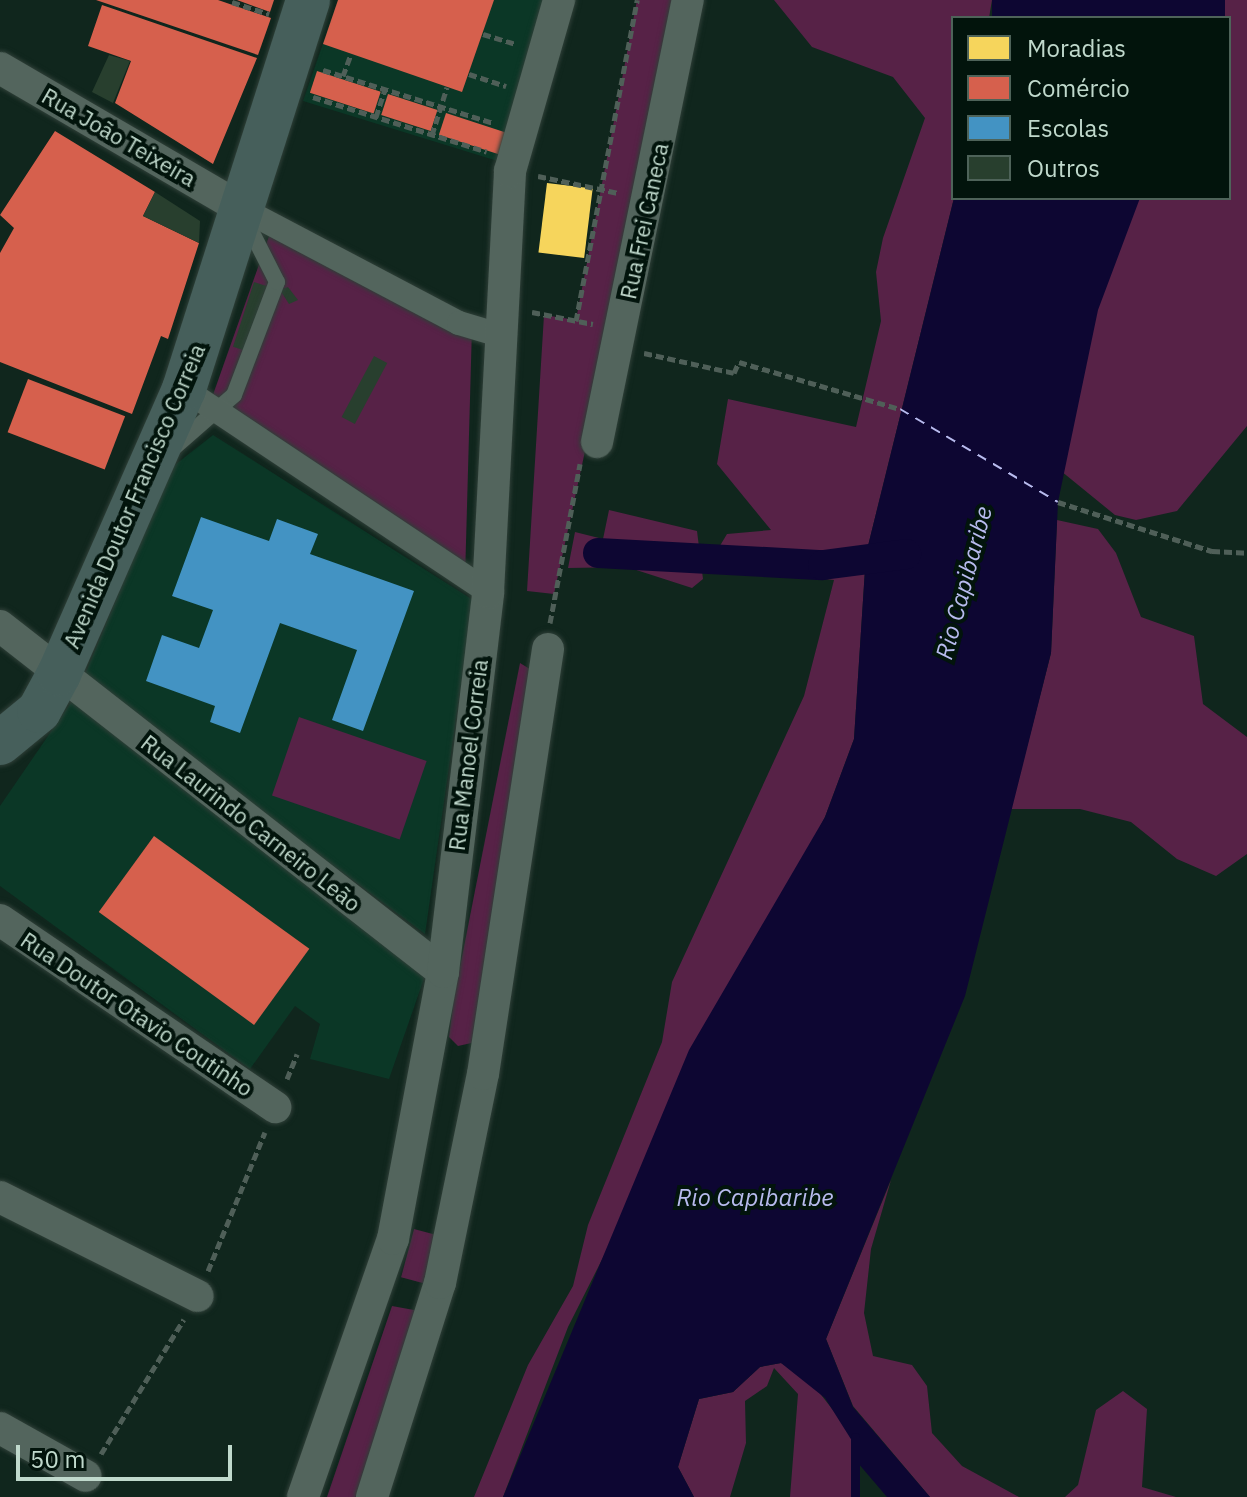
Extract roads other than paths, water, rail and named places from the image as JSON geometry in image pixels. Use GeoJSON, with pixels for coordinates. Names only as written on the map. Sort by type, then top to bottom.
{"type":"FeatureCollection","features":[{"type":"Feature","properties":{"kind":"main road","name":"Avenida Doutor Francisco Correia"},"geometry":{"type":"LineString","coordinates":[[8,746],[59,674],[150,466],[201,401],[237,206],[283,72],[288,7]]}},
{"type":"Feature","properties":{"kind":"street","name":"Rua Manoel Correia"},"geometry":{"type":"LineString","coordinates":[[303,1497],[393,1239],[443,972],[488,592],[500,320],[513,154],[528,93],[559,0]]}},
{"type":"Feature","properties":{"kind":"street","name":"Rua Frei Caneca"},"geometry":{"type":"LineString","coordinates":[[597,442],[688,0]]}},
{"type":"Feature","properties":{"kind":"street","name":"Rua João Teixeira"},"geometry":{"type":"LineString","coordinates":[[0,68],[237,206]]}},
{"type":"Feature","properties":{"kind":"street"},"geometry":{"type":"LineString","coordinates":[[237,206],[459,323],[500,320]]}},
{"type":"Feature","properties":{"kind":"street"},"geometry":{"type":"LineString","coordinates":[[201,401],[488,592]]}},
{"type":"Feature","properties":{"kind":"street","name":"Rua Laurindo Carneiro Leão"},"geometry":{"type":"LineString","coordinates":[[0,626],[443,972]]}},
{"type":"Feature","properties":{"kind":"street"},"geometry":{"type":"LineString","coordinates":[[372,1497],[446,1253],[483,1074],[548,649]]}},
{"type":"Feature","properties":{"kind":"street","name":"Rua Doutor Otavio Coutinho"},"geometry":{"type":"LineString","coordinates":[[0,920],[275,1107]]}},
{"type":"Feature","properties":{"kind":"street"},"geometry":{"type":"LineString","coordinates":[[0,1197],[198,1296]]}},
{"type":"Feature","properties":{"kind":"street"},"geometry":{"type":"LineString","coordinates":[[0,1428],[86,1476]]}},
{"type":"Feature","properties":{"kind":"lane"},"geometry":{"type":"LineString","coordinates":[[201,401],[240,385],[277,282],[269,253],[237,206]]}},
{"type":"Feature","properties":{"kind":"water"},"geometry":{"type":"Polygon","coordinates":[[[992,0],[1225,0],[1225,16],[992,16],[992,0]]]}},
{"type":"Feature","properties":{"kind":"water","name":"Rio Capibaribe"},"geometry":{"type":"Polygon","coordinates":[[[954,200],[1139,200],[1098,310],[1058,502],[1051,653],[965,996],[826,1339],[853,1407],[930,1497],[887,1497],[852,1456],[854,1444],[825,1398],[781,1363],[760,1367],[733,1392],[699,1399],[678,1467],[694,1497],[503,1497],[689,1050],[825,817],[854,739],[866,554],[954,200]]]}},
{"type":"Feature","properties":{"kind":"waterway"},"geometry":{"type":"LineString","coordinates":[[598,553],[823,565],[906,554]]}},
{"type":"Feature","properties":{"kind":"waterway"},"geometry":{"type":"LineString","coordinates":[[855,1437],[855,1497]]}}]}
